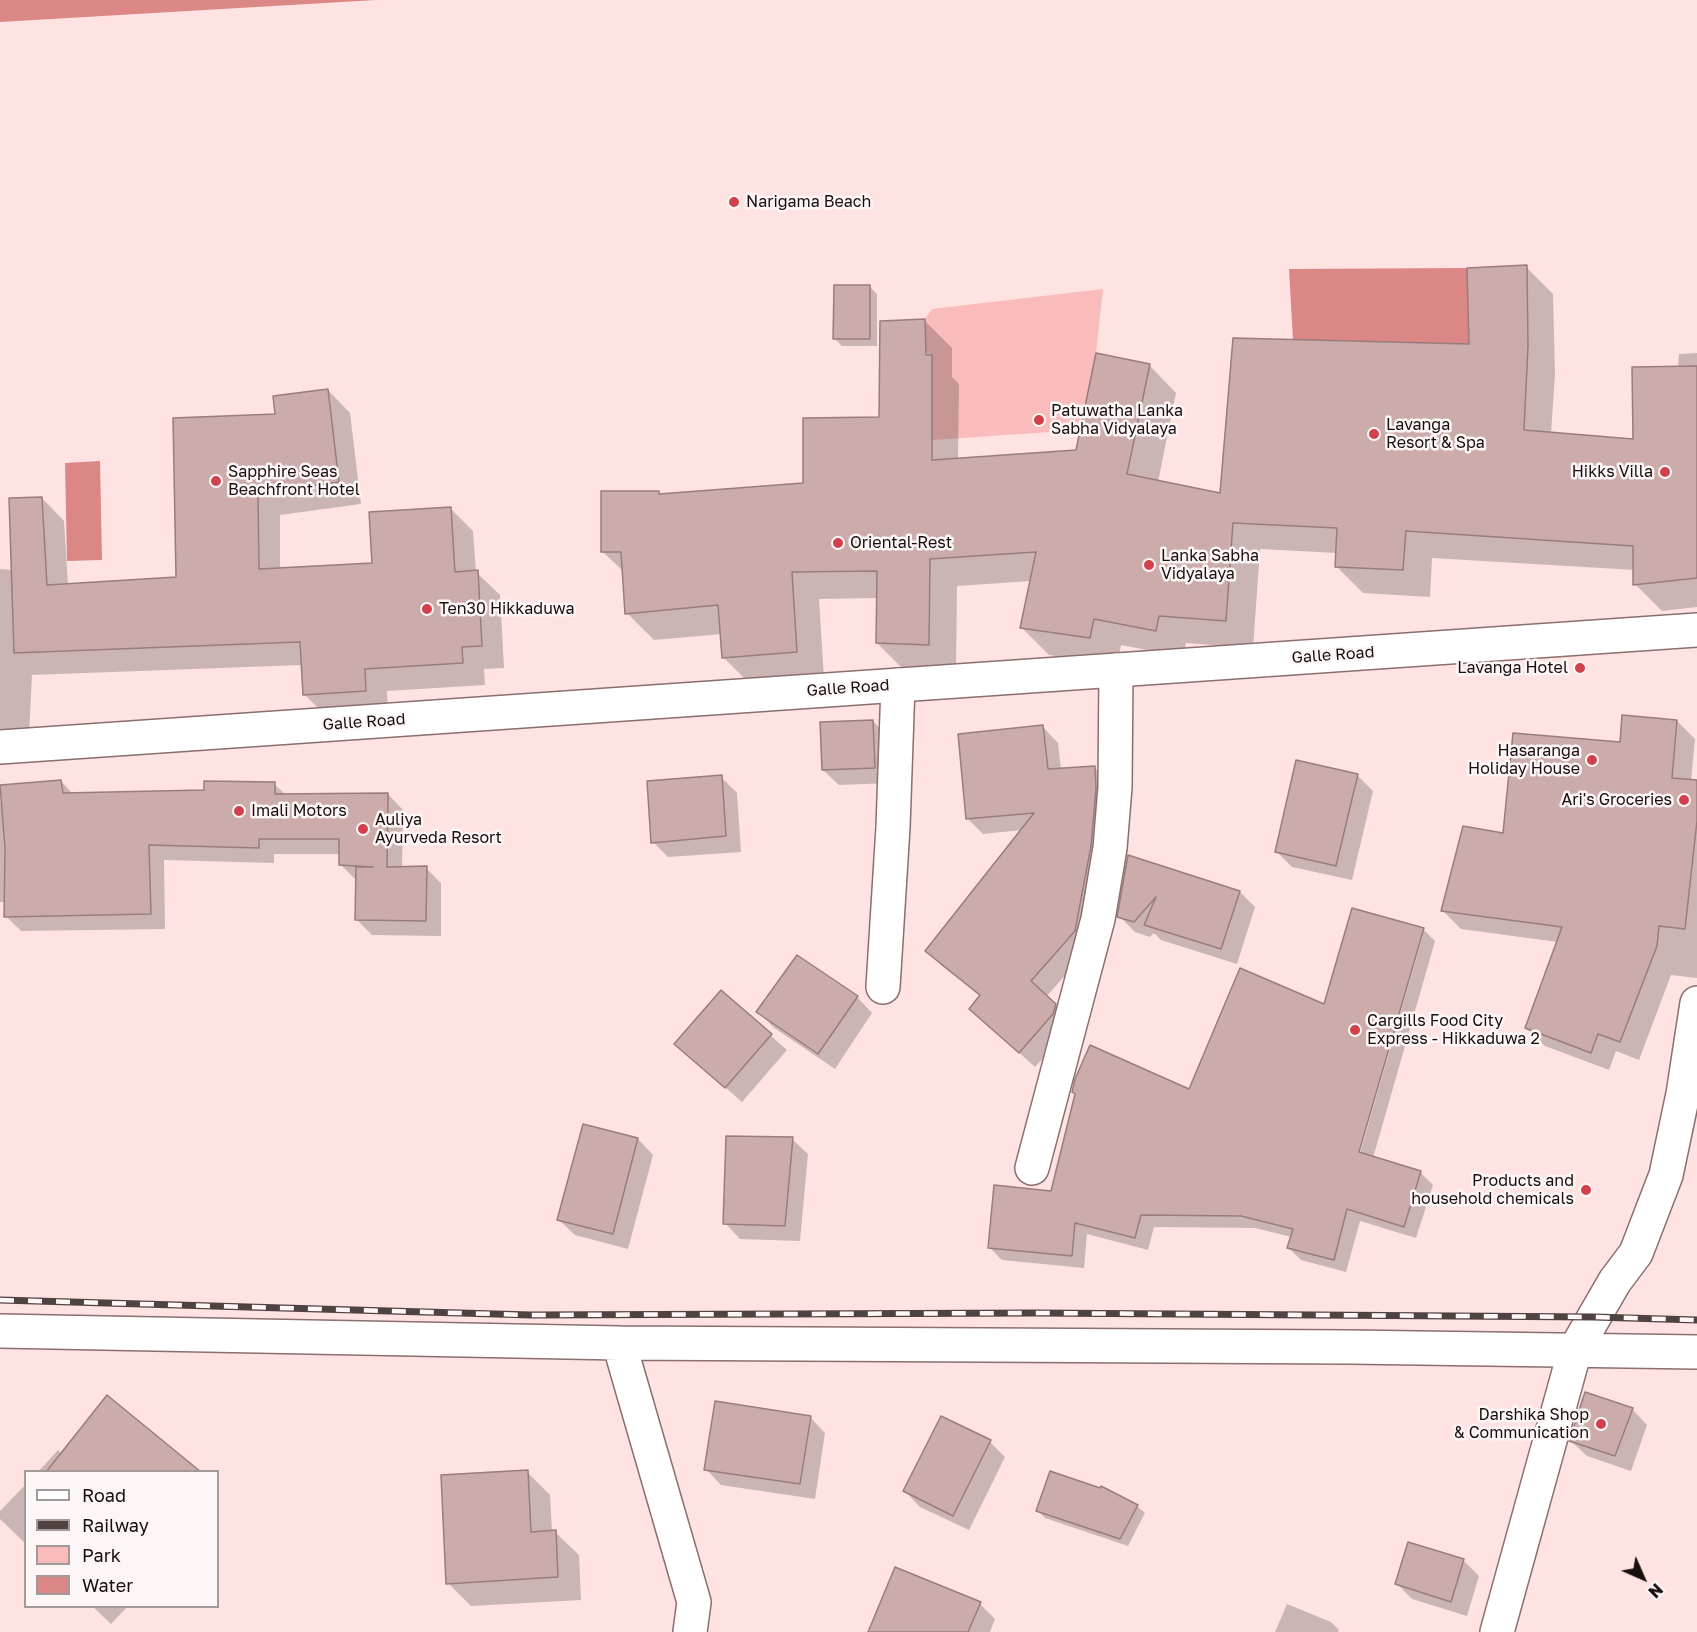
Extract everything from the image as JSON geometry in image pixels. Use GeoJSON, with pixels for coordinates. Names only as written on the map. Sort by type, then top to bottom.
{"type":"FeatureCollection","features":[{"type":"Feature","properties":{"kind":"main road","name":"Galle Road"},"geometry":{"type":"LineString","coordinates":[[0,747],[1697,630]]}},
{"type":"Feature","properties":{"kind":"main road"},"geometry":{"type":"LineString","coordinates":[[1032,1168],[1098,919],[1110,848],[1114,797],[1116,670]]}},
{"type":"Feature","properties":{"kind":"main road"},"geometry":{"type":"LineString","coordinates":[[883,987],[893,828],[898,685]]}},
{"type":"Feature","properties":{"kind":"main road"},"geometry":{"type":"LineString","coordinates":[[1497,1632],[1575,1350],[1615,1281],[1636,1253],[1666,1175],[1683,1094],[1697,1003]]}},
{"type":"Feature","properties":{"kind":"main road"},"geometry":{"type":"LineString","coordinates":[[0,1331],[619,1343],[1195,1345],[1697,1352]]}},
{"type":"Feature","properties":{"kind":"main road"},"geometry":{"type":"LineString","coordinates":[[619,1343],[693,1602],[690,1632]]}},
{"type":"Feature","properties":{"kind":"green space"},"geometry":{"type":"Polygon","coordinates":[[[1103,289],[1096,353],[1080,430],[932,440],[932,355],[926,352],[925,319],[932,309],[1103,289]]]}},
{"type":"Feature","properties":{"kind":"water"},"geometry":{"type":"Polygon","coordinates":[[[0,0],[376,0],[0,22],[0,0]]]}},
{"type":"Feature","properties":{"kind":"water"},"geometry":{"type":"Polygon","coordinates":[[[1467,268],[1469,344],[1293,340],[1289,269],[1467,268]]]}},
{"type":"Feature","properties":{"kind":"water"},"geometry":{"type":"Polygon","coordinates":[[[100,461],[102,560],[67,561],[65,463],[100,461]]]}},
{"type":"Feature","properties":{"kind":"building"},"geometry":{"type":"Polygon","coordinates":[[[1527,265],[1528,346],[1524,430],[1633,439],[1632,367],[1697,366],[1697,578],[1633,585],[1633,546],[1406,531],[1403,570],[1335,567],[1337,528],[1233,523],[1226,621],[1159,616],[1156,631],[1094,619],[1090,638],[1020,628],[1036,552],[930,559],[929,645],[876,643],[877,571],[792,572],[797,652],[722,658],[718,605],[625,614],[621,552],[601,552],[601,491],[659,491],[659,494],[803,483],[803,418],[879,417],[880,321],[925,319],[926,355],[932,355],[932,460],[1076,450],[1096,353],[1150,364],[1127,474],[1220,493],[1233,338],[1469,344],[1467,268],[1527,265]]]}},
{"type":"Feature","properties":{"kind":"building"},"geometry":{"type":"Polygon","coordinates":[[[834,285],[870,285],[870,339],[833,339],[834,285]]]}},
{"type":"Feature","properties":{"kind":"building"},"geometry":{"type":"Polygon","coordinates":[[[328,389],[339,482],[258,493],[259,569],[372,563],[369,512],[451,507],[455,572],[478,570],[482,646],[462,647],[463,663],[365,669],[366,691],[303,695],[300,642],[14,653],[9,498],[42,497],[47,585],[176,577],[173,418],[275,414],[273,396],[328,389]]]}},
{"type":"Feature","properties":{"kind":"building"},"geometry":{"type":"Polygon","coordinates":[[[1622,715],[1677,720],[1672,778],[1697,780],[1697,821],[1685,929],[1659,926],[1657,946],[1620,1042],[1598,1034],[1591,1053],[1525,1028],[1562,927],[1441,911],[1463,826],[1503,833],[1513,733],[1620,742],[1622,715]]]}},
{"type":"Feature","properties":{"kind":"building"},"geometry":{"type":"Polygon","coordinates":[[[873,720],[875,768],[822,770],[820,722],[873,720]]]}},
{"type":"Feature","properties":{"kind":"building"},"geometry":{"type":"Polygon","coordinates":[[[1043,725],[1048,769],[1095,766],[1096,789],[1091,846],[1075,931],[1031,981],[1056,1004],[1053,1014],[1019,1053],[969,1009],[980,995],[925,951],[1034,813],[966,819],[958,734],[1043,725]]]}},
{"type":"Feature","properties":{"kind":"building"},"geometry":{"type":"Polygon","coordinates":[[[1296,760],[1358,774],[1336,866],[1275,852],[1296,760]]]}},
{"type":"Feature","properties":{"kind":"building"},"geometry":{"type":"Polygon","coordinates":[[[722,775],[726,836],[651,843],[647,781],[722,775]]]}},
{"type":"Feature","properties":{"kind":"building"},"geometry":{"type":"Polygon","coordinates":[[[61,780],[63,793],[204,790],[204,781],[275,782],[275,794],[388,793],[387,867],[427,866],[426,921],[355,920],[356,867],[373,867],[339,865],[339,839],[259,839],[259,848],[149,845],[151,914],[4,917],[5,848],[0,785],[61,780]]]}},
{"type":"Feature","properties":{"kind":"building"},"geometry":{"type":"Polygon","coordinates":[[[1128,855],[1240,891],[1221,949],[1144,925],[1156,897],[1134,922],[1117,917],[1128,855]]]}},
{"type":"Feature","properties":{"kind":"building"},"geometry":{"type":"Polygon","coordinates":[[[1352,908],[1424,928],[1359,1152],[1421,1171],[1404,1227],[1347,1209],[1334,1260],[1287,1248],[1293,1229],[1241,1216],[1141,1215],[1135,1238],[1075,1223],[1072,1256],[988,1248],[994,1185],[1051,1191],[1075,1094],[1072,1092],[1075,1079],[1090,1045],[1189,1089],[1240,968],[1324,1004],[1352,908]]]}},
{"type":"Feature","properties":{"kind":"building"},"geometry":{"type":"Polygon","coordinates":[[[797,955],[858,996],[818,1054],[756,1012],[797,955]]]}},
{"type":"Feature","properties":{"kind":"building"},"geometry":{"type":"Polygon","coordinates":[[[721,990],[772,1034],[725,1088],[674,1044],[721,990]]]}},
{"type":"Feature","properties":{"kind":"building"},"geometry":{"type":"Polygon","coordinates":[[[583,1124],[638,1138],[613,1234],[557,1220],[583,1124]]]}},
{"type":"Feature","properties":{"kind":"building"},"geometry":{"type":"Polygon","coordinates":[[[726,1136],[793,1137],[785,1226],[723,1224],[726,1136]]]}},
{"type":"Feature","properties":{"kind":"building","name":"Darshika Shop & Communication"},"geometry":{"type":"Polygon","coordinates":[[[1585,1392],[1633,1408],[1615,1456],[1569,1441],[1585,1392]]]}},
{"type":"Feature","properties":{"kind":"building"},"geometry":{"type":"Polygon","coordinates":[[[107,1395],[199,1470],[48,1470],[107,1395]]]}},
{"type":"Feature","properties":{"kind":"building"},"geometry":{"type":"Polygon","coordinates":[[[715,1401],[811,1416],[800,1484],[704,1470],[715,1401]]]}},
{"type":"Feature","properties":{"kind":"building"},"geometry":{"type":"Polygon","coordinates":[[[941,1416],[991,1440],[953,1516],[903,1491],[941,1416]]]}},
{"type":"Feature","properties":{"kind":"building"},"geometry":{"type":"Polygon","coordinates":[[[528,1470],[531,1532],[556,1530],[558,1577],[446,1584],[441,1475],[528,1470]]]}},
{"type":"Feature","properties":{"kind":"building"},"geometry":{"type":"Polygon","coordinates":[[[1050,1471],[1100,1488],[1101,1486],[1138,1505],[1120,1539],[1036,1511],[1050,1471]]]}},
{"type":"Feature","properties":{"kind":"building"},"geometry":{"type":"Polygon","coordinates":[[[1408,1542],[1464,1559],[1451,1602],[1395,1584],[1408,1542]]]}},
{"type":"Feature","properties":{"kind":"building"},"geometry":{"type":"Polygon","coordinates":[[[895,1567],[981,1602],[968,1632],[868,1632],[895,1567]]]}},
{"type":"Feature","properties":{"kind":"railway"},"geometry":{"type":"LineString","coordinates":[[0,1300],[531,1315],[1035,1313],[1594,1317],[1697,1320]]}},
{"type":"Feature","properties":{"kind":"place","name":"Narigama Beach"},"geometry":{"type":"Point","coordinates":[734,202]}},
{"type":"Feature","properties":{"kind":"place","name":"Patuwatha Lanka Sabha Vidyalaya"},"geometry":{"type":"Point","coordinates":[1039,420]}},
{"type":"Feature","properties":{"kind":"place","name":"Lavanga Resort & Spa"},"geometry":{"type":"Point","coordinates":[1374,434]}},
{"type":"Feature","properties":{"kind":"place","name":"Hikks Villa"},"geometry":{"type":"Point","coordinates":[1665,472]}},
{"type":"Feature","properties":{"kind":"place","name":"Sapphire Seas Beachfront Hotel"},"geometry":{"type":"Point","coordinates":[216,481]}},
{"type":"Feature","properties":{"kind":"place","name":"Oriental-Rest"},"geometry":{"type":"Point","coordinates":[838,543]}},
{"type":"Feature","properties":{"kind":"place","name":"Lanka Sabha Vidyalaya"},"geometry":{"type":"Point","coordinates":[1149,565]}},
{"type":"Feature","properties":{"kind":"place","name":"Ten30 Hikkaduwa"},"geometry":{"type":"Point","coordinates":[427,609]}},
{"type":"Feature","properties":{"kind":"place","name":"Lavanga Hotel"},"geometry":{"type":"Point","coordinates":[1580,668]}},
{"type":"Feature","properties":{"kind":"place","name":"Hasaranga Holiday House"},"geometry":{"type":"Point","coordinates":[1592,760]}},
{"type":"Feature","properties":{"kind":"place","name":"Ari's Groceries"},"geometry":{"type":"Point","coordinates":[1684,800]}},
{"type":"Feature","properties":{"kind":"place","name":"Imali Motors"},"geometry":{"type":"Point","coordinates":[239,811]}},
{"type":"Feature","properties":{"kind":"place","name":"Auliya Ayurveda Resort"},"geometry":{"type":"Point","coordinates":[363,829]}},
{"type":"Feature","properties":{"kind":"place","name":"Cargills Food City Express - Hikkaduwa 2"},"geometry":{"type":"Point","coordinates":[1355,1030]}},
{"type":"Feature","properties":{"kind":"place","name":"Products and household chemicals"},"geometry":{"type":"Point","coordinates":[1586,1190]}},
{"type":"Feature","properties":{"kind":"place","name":"Darshika Shop & Communication"},"geometry":{"type":"Point","coordinates":[1601,1424]}}]}
